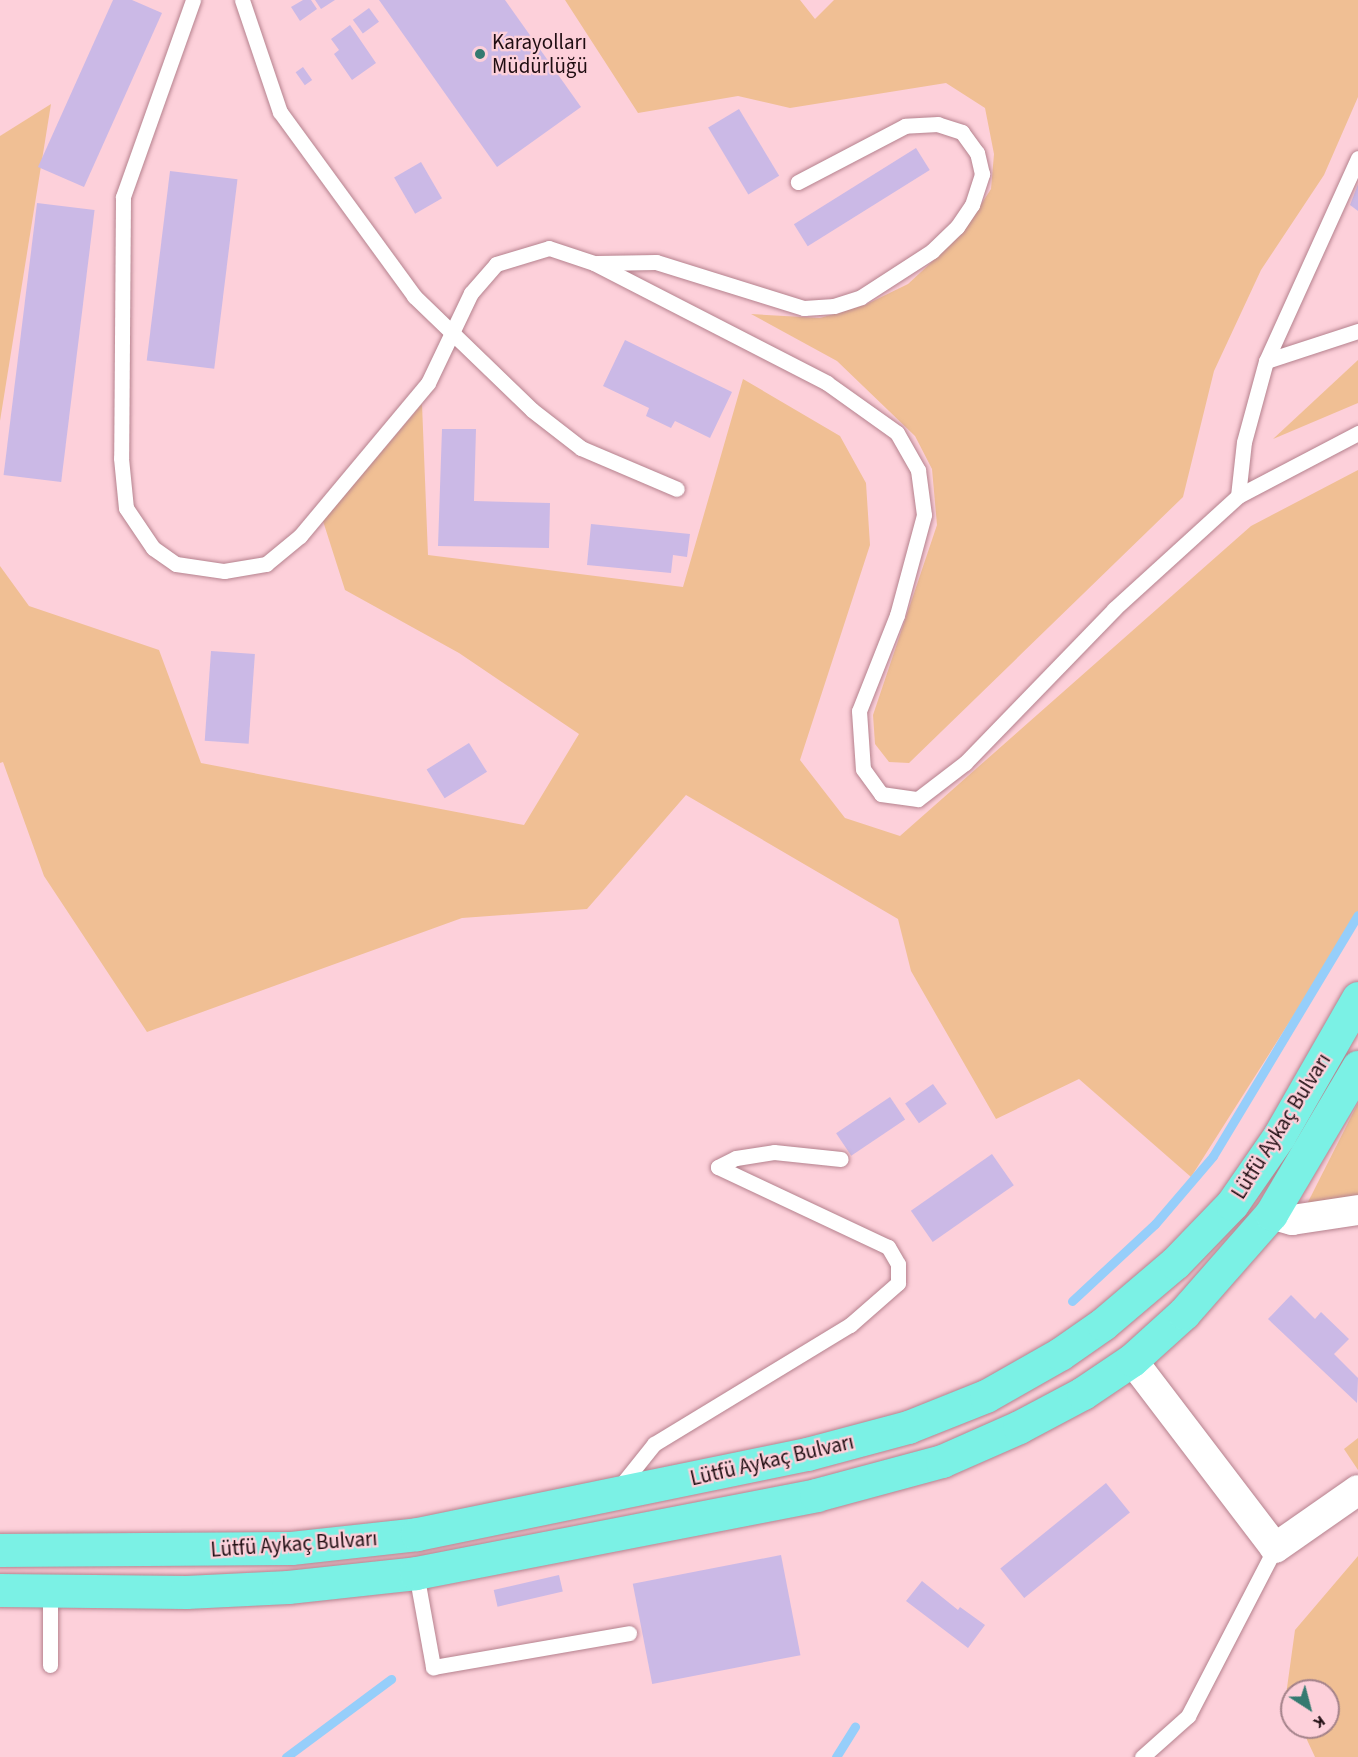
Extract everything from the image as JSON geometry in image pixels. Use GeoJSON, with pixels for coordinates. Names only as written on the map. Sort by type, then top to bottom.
{"type":"FeatureCollection","features":[{"type":"Feature","properties":{"kind":"main road","name":"Lütfü Aykaç Bulvarı"},"geometry":{"type":"LineString","coordinates":[[0,1550],[291,1548],[417,1534],[807,1454],[908,1427],[987,1396],[1060,1354],[1103,1323],[1175,1263],[1232,1204],[1279,1136],[1358,998]]}},
{"type":"Feature","properties":{"kind":"main road","name":"Lütfü Aykaç Bulvarı"},"geometry":{"type":"LineString","coordinates":[[0,1590],[186,1592],[288,1587],[416,1573],[816,1495],[942,1461],[1019,1428],[1132,1360],[1192,1305],[1271,1214],[1358,1067]]}},
{"type":"Feature","properties":{"kind":"main road"},"geometry":{"type":"LineString","coordinates":[[1103,1323],[1132,1360]]}},
{"type":"Feature","properties":{"kind":"street"},"geometry":{"type":"LineString","coordinates":[[1271,1214],[1292,1220],[1358,1210]]}},
{"type":"Feature","properties":{"kind":"street"},"geometry":{"type":"LineString","coordinates":[[1132,1360],[1275,1548],[1358,1490]]}},
{"type":"Feature","properties":{"kind":"lane"},"geometry":{"type":"LineString","coordinates":[[193,0],[123,197],[121,458],[126,508],[153,548],[176,564],[224,571],[266,564],[300,536],[428,383],[471,293],[496,264],[549,248],[594,263],[827,383],[897,434],[918,470],[924,515],[897,615],[859,711],[863,769],[881,794],[918,799],[965,763],[1114,609],[1238,496],[1358,433]]}},
{"type":"Feature","properties":{"kind":"lane"},"geometry":{"type":"LineString","coordinates":[[242,0],[280,112],[414,296],[532,410],[581,448],[677,489]]}},
{"type":"Feature","properties":{"kind":"lane"},"geometry":{"type":"LineString","coordinates":[[594,263],[656,262],[804,308],[834,306],[861,297],[932,251],[957,227],[972,205],[982,174],[977,153],[962,132],[938,124],[905,126],[798,182]]}},
{"type":"Feature","properties":{"kind":"lane"},"geometry":{"type":"LineString","coordinates":[[1238,496],[1244,442],[1266,361],[1358,158]]}},
{"type":"Feature","properties":{"kind":"lane"},"geometry":{"type":"LineString","coordinates":[[1266,361],[1358,331]]}},
{"type":"Feature","properties":{"kind":"lane"},"geometry":{"type":"LineString","coordinates":[[615,1494],[654,1444],[850,1325],[898,1283],[898,1264],[888,1247],[718,1167],[736,1158],[774,1152],[841,1159]]}},
{"type":"Feature","properties":{"kind":"lane"},"geometry":{"type":"LineString","coordinates":[[1142,1757],[1188,1716],[1275,1548]]}},
{"type":"Feature","properties":{"kind":"lane"},"geometry":{"type":"LineString","coordinates":[[416,1573],[433,1667],[629,1633]]}},
{"type":"Feature","properties":{"kind":"lane"},"geometry":{"type":"LineString","coordinates":[[50,1591],[50,1665]]}},
{"type":"Feature","properties":{"kind":"shaded area"},"geometry":{"type":"Polygon","coordinates":[[[565,0],[800,0],[815,19],[834,0],[1358,0],[1358,97],[1324,175],[1261,270],[1214,371],[1183,497],[909,763],[889,762],[875,744],[873,715],[937,525],[932,469],[915,436],[837,361],[751,314],[820,318],[865,305],[908,284],[962,234],[991,189],[994,154],[985,108],[946,83],[790,108],[738,96],[638,113],[565,0]]]}},
{"type":"Feature","properties":{"kind":"shaded area"},"geometry":{"type":"Polygon","coordinates":[[[51,104],[0,421],[0,136],[51,104]]]}},
{"type":"Feature","properties":{"kind":"shaded area"},"geometry":{"type":"Polygon","coordinates":[[[1358,360],[1358,403],[1273,439],[1358,360]]]}},
{"type":"Feature","properties":{"kind":"shaded area"},"geometry":{"type":"Polygon","coordinates":[[[743,379],[840,436],[866,483],[870,545],[800,760],[845,818],[900,836],[1251,526],[1358,470],[1358,914],[1191,1177],[1079,1079],[996,1119],[911,971],[898,919],[686,795],[587,909],[462,918],[147,1032],[44,876],[3,762],[0,763],[0,566],[29,606],[159,650],[201,763],[524,825],[579,734],[459,653],[345,590],[323,521],[422,404],[428,555],[683,587],[743,379]]]}},
{"type":"Feature","properties":{"kind":"shaded area"},"geometry":{"type":"Polygon","coordinates":[[[1358,1103],[1358,1198],[1307,1208],[1308,1202],[1358,1103]]]}},
{"type":"Feature","properties":{"kind":"shaded area"},"geometry":{"type":"Polygon","coordinates":[[[1358,1438],[1358,1470],[1344,1449],[1358,1438]]]}},
{"type":"Feature","properties":{"kind":"shaded area"},"geometry":{"type":"Polygon","coordinates":[[[1358,1556],[1358,1757],[1315,1757],[1307,1739],[1340,1739],[1340,1679],[1288,1679],[1295,1630],[1358,1556]]]}},
{"type":"Feature","properties":{"kind":"building"},"geometry":{"type":"Polygon","coordinates":[[[113,0],[132,0],[162,13],[84,187],[38,167],[113,0]]]}},
{"type":"Feature","properties":{"kind":"building"},"geometry":{"type":"Polygon","coordinates":[[[303,0],[311,0],[317,9],[300,21],[291,7],[303,0]]]}},
{"type":"Feature","properties":{"kind":"building"},"geometry":{"type":"Polygon","coordinates":[[[315,0],[335,0],[321,9],[315,0]]]}},
{"type":"Feature","properties":{"kind":"building","name":"Karayolları Müdürlüğü"},"geometry":{"type":"Polygon","coordinates":[[[379,0],[505,0],[581,107],[497,167],[379,0]]]}},
{"type":"Feature","properties":{"kind":"building"},"geometry":{"type":"Polygon","coordinates":[[[369,8],[379,22],[363,34],[353,20],[369,8]]]}},
{"type":"Feature","properties":{"kind":"building"},"geometry":{"type":"Polygon","coordinates":[[[350,25],[376,63],[352,80],[334,54],[339,50],[331,39],[350,25]]]}},
{"type":"Feature","properties":{"kind":"building"},"geometry":{"type":"Polygon","coordinates":[[[303,67],[312,80],[305,85],[296,72],[303,67]]]}},
{"type":"Feature","properties":{"kind":"building"},"geometry":{"type":"Polygon","coordinates":[[[739,109],[779,176],[748,194],[708,128],[739,109]]]}},
{"type":"Feature","properties":{"kind":"building"},"geometry":{"type":"Polygon","coordinates":[[[916,148],[930,170],[808,246],[794,224],[916,148]]]}},
{"type":"Feature","properties":{"kind":"building"},"geometry":{"type":"Polygon","coordinates":[[[421,162],[442,198],[415,214],[394,178],[421,162]]]}},
{"type":"Feature","properties":{"kind":"building"},"geometry":{"type":"Polygon","coordinates":[[[170,171],[237,179],[214,369],[147,361],[170,171]]]}},
{"type":"Feature","properties":{"kind":"building"},"geometry":{"type":"Polygon","coordinates":[[[1358,184],[1358,211],[1350,205],[1358,184]]]}},
{"type":"Feature","properties":{"kind":"building"},"geometry":{"type":"Polygon","coordinates":[[[37,203],[95,210],[61,482],[4,475],[37,203]]]}},
{"type":"Feature","properties":{"kind":"building"},"geometry":{"type":"Polygon","coordinates":[[[625,340],[732,392],[710,438],[675,421],[671,428],[646,416],[649,408],[603,386],[625,340]]]}},
{"type":"Feature","properties":{"kind":"building"},"geometry":{"type":"Polygon","coordinates":[[[442,429],[476,429],[474,501],[550,503],[549,548],[438,546],[442,429]]]}},
{"type":"Feature","properties":{"kind":"building"},"geometry":{"type":"Polygon","coordinates":[[[591,524],[690,534],[687,557],[673,555],[671,573],[587,565],[591,524]]]}},
{"type":"Feature","properties":{"kind":"building"},"geometry":{"type":"Polygon","coordinates":[[[211,651],[255,654],[249,744],[205,741],[211,651]]]}},
{"type":"Feature","properties":{"kind":"building"},"geometry":{"type":"Polygon","coordinates":[[[469,743],[487,772],[445,798],[427,769],[469,743]]]}},
{"type":"Feature","properties":{"kind":"building"},"geometry":{"type":"Polygon","coordinates":[[[933,1084],[947,1104],[919,1123],[905,1104],[933,1084]]]}},
{"type":"Feature","properties":{"kind":"building"},"geometry":{"type":"Polygon","coordinates":[[[890,1097],[905,1119],[851,1156],[836,1133],[890,1097]]]}},
{"type":"Feature","properties":{"kind":"building"},"geometry":{"type":"Polygon","coordinates":[[[992,1154],[1014,1185],[933,1242],[911,1211],[992,1154]]]}},
{"type":"Feature","properties":{"kind":"building"},"geometry":{"type":"Polygon","coordinates":[[[1291,1295],[1315,1319],[1321,1312],[1349,1339],[1334,1354],[1358,1378],[1357,1403],[1268,1319],[1291,1295]]]}},
{"type":"Feature","properties":{"kind":"building"},"geometry":{"type":"Polygon","coordinates":[[[1106,1483],[1130,1513],[1024,1598],[1000,1569],[1106,1483]]]}},
{"type":"Feature","properties":{"kind":"building"},"geometry":{"type":"Polygon","coordinates":[[[781,1555],[800,1655],[652,1684],[633,1584],[781,1555]]]}},
{"type":"Feature","properties":{"kind":"building"},"geometry":{"type":"Polygon","coordinates":[[[559,1575],[563,1592],[498,1607],[494,1590],[559,1575]]]}},
{"type":"Feature","properties":{"kind":"building"},"geometry":{"type":"Polygon","coordinates":[[[922,1581],[958,1610],[960,1607],[985,1625],[968,1648],[906,1601],[922,1581]]]}},
{"type":"Feature","properties":{"kind":"waterway"},"geometry":{"type":"LineString","coordinates":[[1072,1301],[1155,1224],[1213,1156],[1358,915]]}},
{"type":"Feature","properties":{"kind":"waterway"},"geometry":{"type":"LineString","coordinates":[[286,1757],[391,1679]]}},
{"type":"Feature","properties":{"kind":"waterway"},"geometry":{"type":"LineString","coordinates":[[836,1757],[855,1727]]}},
{"type":"Feature","properties":{"kind":"place","name":"Karayolları Müdürlüğü"},"geometry":{"type":"Point","coordinates":[480,54]}}]}
